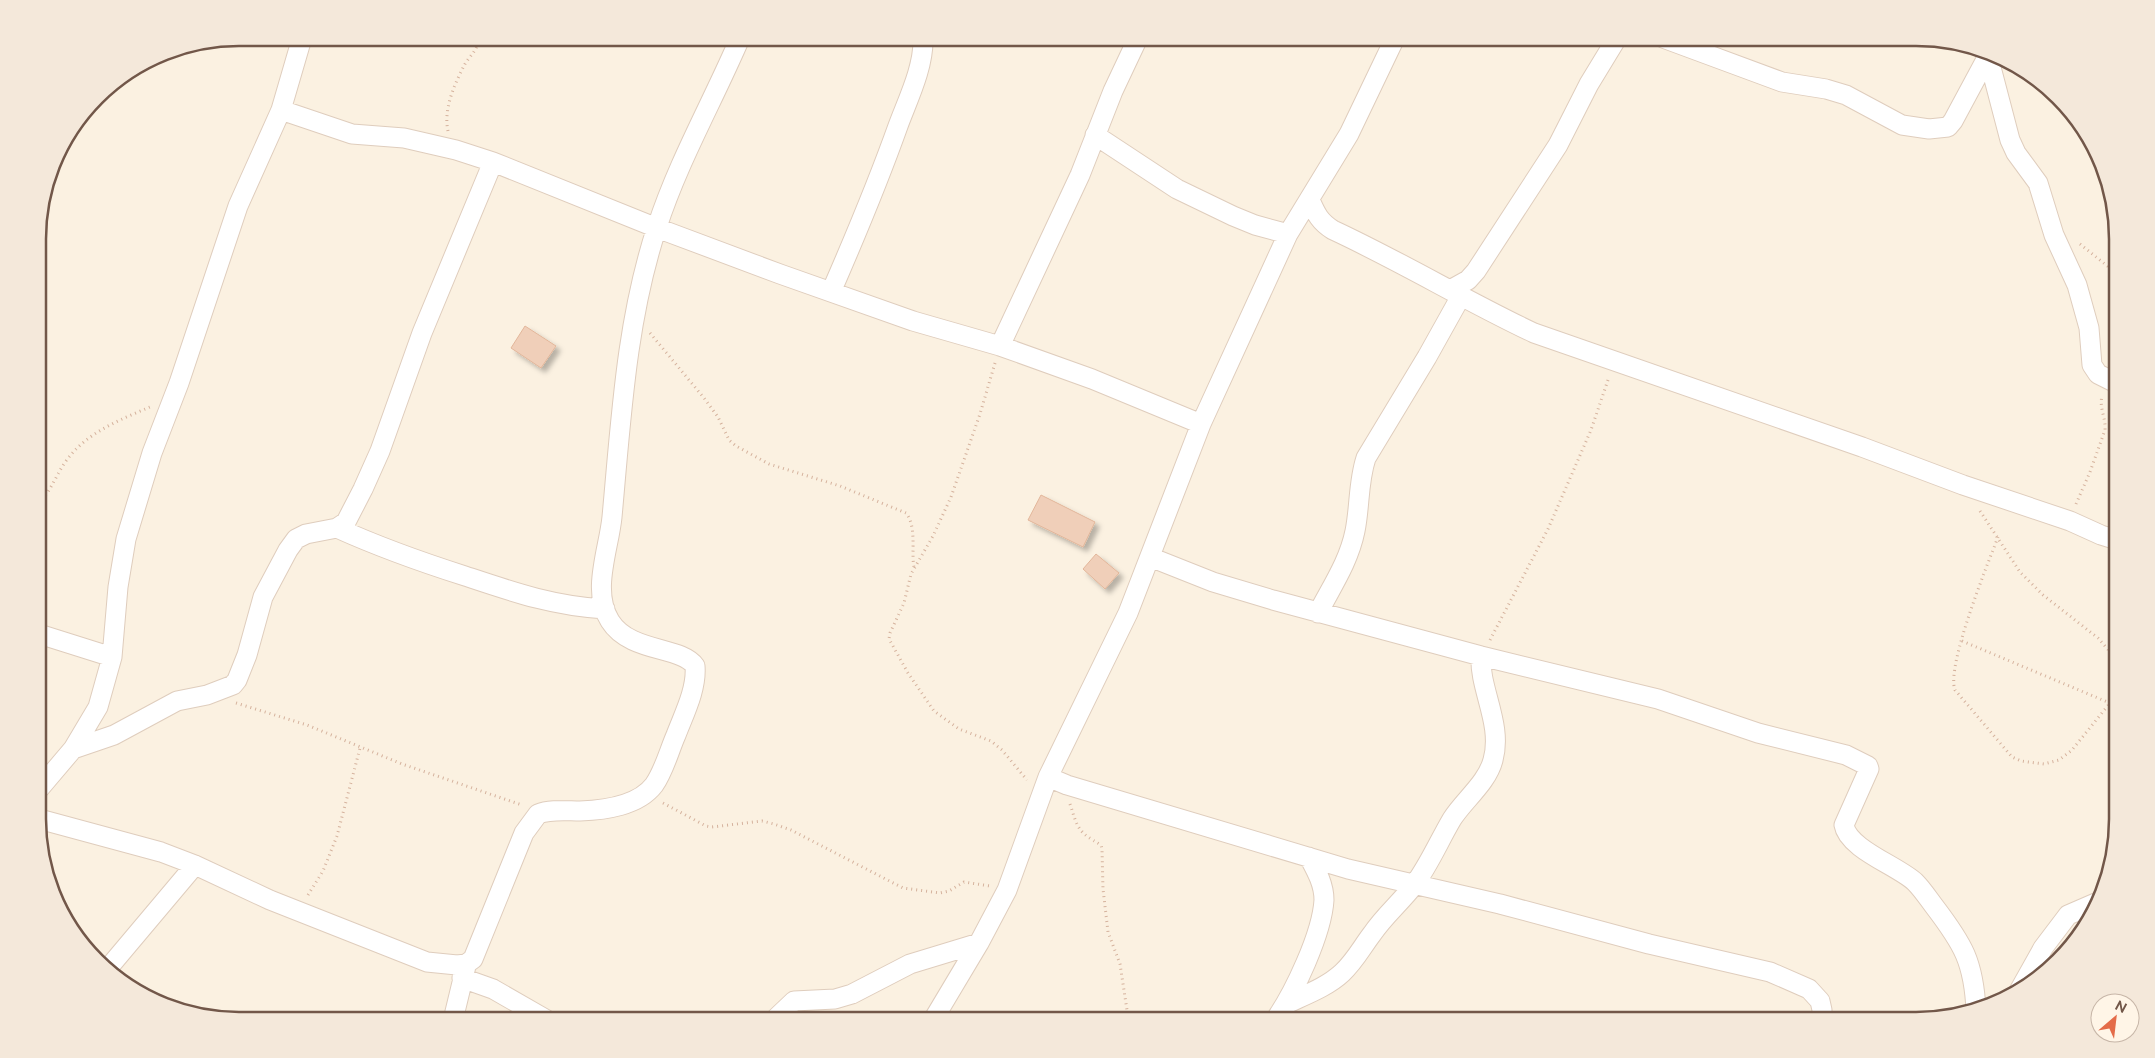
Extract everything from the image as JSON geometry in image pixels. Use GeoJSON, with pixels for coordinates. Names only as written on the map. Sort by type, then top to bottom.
{"type":"FeatureCollection","features":[{"type":"Feature","properties":{"kind":"street"},"geometry":{"type":"LineString","coordinates":[[46,781],[73,749],[98,708],[112,657],[118,587],[126,539],[152,453],[179,383],[238,206],[281,110],[300,46]]}},
{"type":"Feature","properties":{"kind":"street"},"geometry":{"type":"LineString","coordinates":[[455,1012],[464,971],[472,959],[530,822],[542,812],[598,809],[636,800],[641,796],[655,783],[691,692],[695,666],[688,659],[648,647],[626,637],[610,622],[602,594],[603,579],[612,519],[625,374],[634,316],[657,228],[684,160],[736,46]]}},
{"type":"Feature","properties":{"kind":"street"},"geometry":{"type":"LineString","coordinates":[[831,292],[870,202],[910,94],[922,46]]}},
{"type":"Feature","properties":{"kind":"street"},"geometry":{"type":"LineString","coordinates":[[1000,346],[1080,175],[1095,135],[1134,46]]}},
{"type":"Feature","properties":{"kind":"street"},"geometry":{"type":"LineString","coordinates":[[938,1012],[1007,890],[1048,777],[1128,613],[1201,424],[1288,234],[1349,134],[1391,46]]}},
{"type":"Feature","properties":{"kind":"street"},"geometry":{"type":"LineString","coordinates":[[1318,612],[1349,553],[1355,531],[1362,471],[1366,458],[1427,357],[1455,293],[1476,271],[1558,145],[1589,84],[1612,46]]}},
{"type":"Feature","properties":{"kind":"street"},"geometry":{"type":"LineString","coordinates":[[1685,46],[1782,82],[1826,89],[1846,95],[1902,125],[1929,128],[1948,127],[1953,121],[1986,59]]}},
{"type":"Feature","properties":{"kind":"street"},"geometry":{"type":"LineString","coordinates":[[1989,61],[2010,140],[2016,153],[2038,183],[2054,235],[2077,284],[2088,328],[2092,365],[2098,374],[2109,380]]}},
{"type":"Feature","properties":{"kind":"street"},"geometry":{"type":"LineString","coordinates":[[281,110],[352,134],[404,138],[456,150],[493,162],[657,228],[913,321],[1000,346],[1092,379],[1201,424]]}},
{"type":"Feature","properties":{"kind":"street"},"geometry":{"type":"LineString","coordinates":[[1095,135],[1177,189],[1240,219],[1288,234]]}},
{"type":"Feature","properties":{"kind":"street"},"geometry":{"type":"LineString","coordinates":[[73,749],[114,735],[177,701],[207,695],[233,685],[237,680],[247,654],[263,597],[276,568],[296,539],[306,534],[337,528],[350,516],[380,451],[422,333],[493,162]]}},
{"type":"Feature","properties":{"kind":"street"},"geometry":{"type":"LineString","coordinates":[[1310,200],[1317,216],[1324,224],[1534,333],[1862,447],[1963,485],[2070,521],[2109,538]]}},
{"type":"Feature","properties":{"kind":"street"},"geometry":{"type":"LineString","coordinates":[[337,528],[397,553],[527,597],[574,607],[605,609]]}},
{"type":"Feature","properties":{"kind":"street"},"geometry":{"type":"LineString","coordinates":[[1150,557],[1213,582],[1481,656],[1658,699],[1758,733],[1846,755],[1868,766],[1869,769],[1844,825],[1845,830],[1857,844],[1915,882],[1951,928],[1964,949],[1975,991],[1976,1003]]}},
{"type":"Feature","properties":{"kind":"street"},"geometry":{"type":"LineString","coordinates":[[46,636],[112,657]]}},
{"type":"Feature","properties":{"kind":"street"},"geometry":{"type":"LineString","coordinates":[[1286,1004],[1327,984],[1342,974],[1362,951],[1383,919],[1414,884],[1452,819],[1486,774],[1493,761],[1495,746],[1491,706],[1480,667],[1481,656]]}},
{"type":"Feature","properties":{"kind":"street"},"geometry":{"type":"LineString","coordinates":[[1048,777],[1067,785],[1308,858],[1500,904],[1649,944],[1770,972],[1810,989],[1820,1002],[1822,1012]]}},
{"type":"Feature","properties":{"kind":"street"},"geometry":{"type":"LineString","coordinates":[[46,821],[161,852],[195,865],[270,900],[427,962],[442,964],[464,971],[533,1012]]}},
{"type":"Feature","properties":{"kind":"street"},"geometry":{"type":"LineString","coordinates":[[1280,1012],[1286,1004],[1315,939],[1324,900],[1317,871],[1308,858]]}},
{"type":"Feature","properties":{"kind":"street"},"geometry":{"type":"LineString","coordinates":[[112,964],[195,865]]}},
{"type":"Feature","properties":{"kind":"street"},"geometry":{"type":"LineString","coordinates":[[2026,977],[2043,948],[2068,915],[2088,906]]}},
{"type":"Feature","properties":{"kind":"street"},"geometry":{"type":"LineString","coordinates":[[782,1012],[794,1001],[835,999],[852,994],[910,964],[979,942]]}},
{"type":"Feature","properties":{"kind":"path"},"geometry":{"type":"LineString","coordinates":[[456,150],[449,135],[446,111],[466,62],[477,51],[478,46]]}},
{"type":"Feature","properties":{"kind":"path"},"geometry":{"type":"LineString","coordinates":[[2077,242],[2109,267]]}},
{"type":"Feature","properties":{"kind":"path"},"geometry":{"type":"LineString","coordinates":[[634,316],[668,352],[718,417],[729,440],[736,446],[769,464],[840,486],[906,513],[911,522],[914,568]]}},
{"type":"Feature","properties":{"kind":"path"},"geometry":{"type":"LineString","coordinates":[[1000,346],[980,414],[951,497],[933,536],[914,568],[902,610],[890,633],[891,645],[926,702],[934,711],[959,729],[991,741],[1002,750],[1042,795]]}},
{"type":"Feature","properties":{"kind":"path"},"geometry":{"type":"LineString","coordinates":[[1481,656],[1548,529],[1591,430],[1615,360]]}},
{"type":"Feature","properties":{"kind":"path"},"geometry":{"type":"LineString","coordinates":[[46,495],[75,449],[107,426],[149,407],[179,383]]}},
{"type":"Feature","properties":{"kind":"path"},"geometry":{"type":"LineString","coordinates":[[2070,521],[2105,430],[2106,423],[2101,403],[2109,387]]}},
{"type":"Feature","properties":{"kind":"path"},"geometry":{"type":"LineString","coordinates":[[1963,485],[2020,572],[2043,595],[2098,638],[2109,651]]}},
{"type":"Feature","properties":{"kind":"path"},"geometry":{"type":"LineString","coordinates":[[1998,537],[1973,603],[1952,676],[1955,690],[2007,752],[2016,760],[2044,764],[2059,760],[2072,750],[2109,704]]}},
{"type":"Feature","properties":{"kind":"path"},"geometry":{"type":"LineString","coordinates":[[1962,641],[2109,703]]}},
{"type":"Feature","properties":{"kind":"path"},"geometry":{"type":"LineString","coordinates":[[207,695],[307,725],[360,748],[542,812]]}},
{"type":"Feature","properties":{"kind":"path"},"geometry":{"type":"LineString","coordinates":[[298,910],[323,871],[332,850],[360,748]]}},
{"type":"Feature","properties":{"kind":"path"},"geometry":{"type":"LineString","coordinates":[[1067,785],[1068,797],[1077,826],[1080,831],[1101,845],[1103,889],[1108,932],[1120,964],[1129,1012]]}},
{"type":"Feature","properties":{"kind":"path"},"geometry":{"type":"LineString","coordinates":[[641,796],[670,806],[706,826],[712,827],[762,821],[791,830],[903,888],[944,893],[960,883],[968,882],[1007,890]]}},
{"type":"Feature","properties":{"kind":"building"},"geometry":{"type":"Polygon","coordinates":[[[525,326],[556,346],[541,368],[511,348],[525,326]]]}},
{"type":"Feature","properties":{"kind":"building"},"geometry":{"type":"Polygon","coordinates":[[[1041,495],[1095,522],[1083,547],[1028,520],[1041,495]]]}},
{"type":"Feature","properties":{"kind":"building"},"geometry":{"type":"Polygon","coordinates":[[[1096,554],[1119,573],[1105,589],[1083,569],[1096,554]]]}}]}
